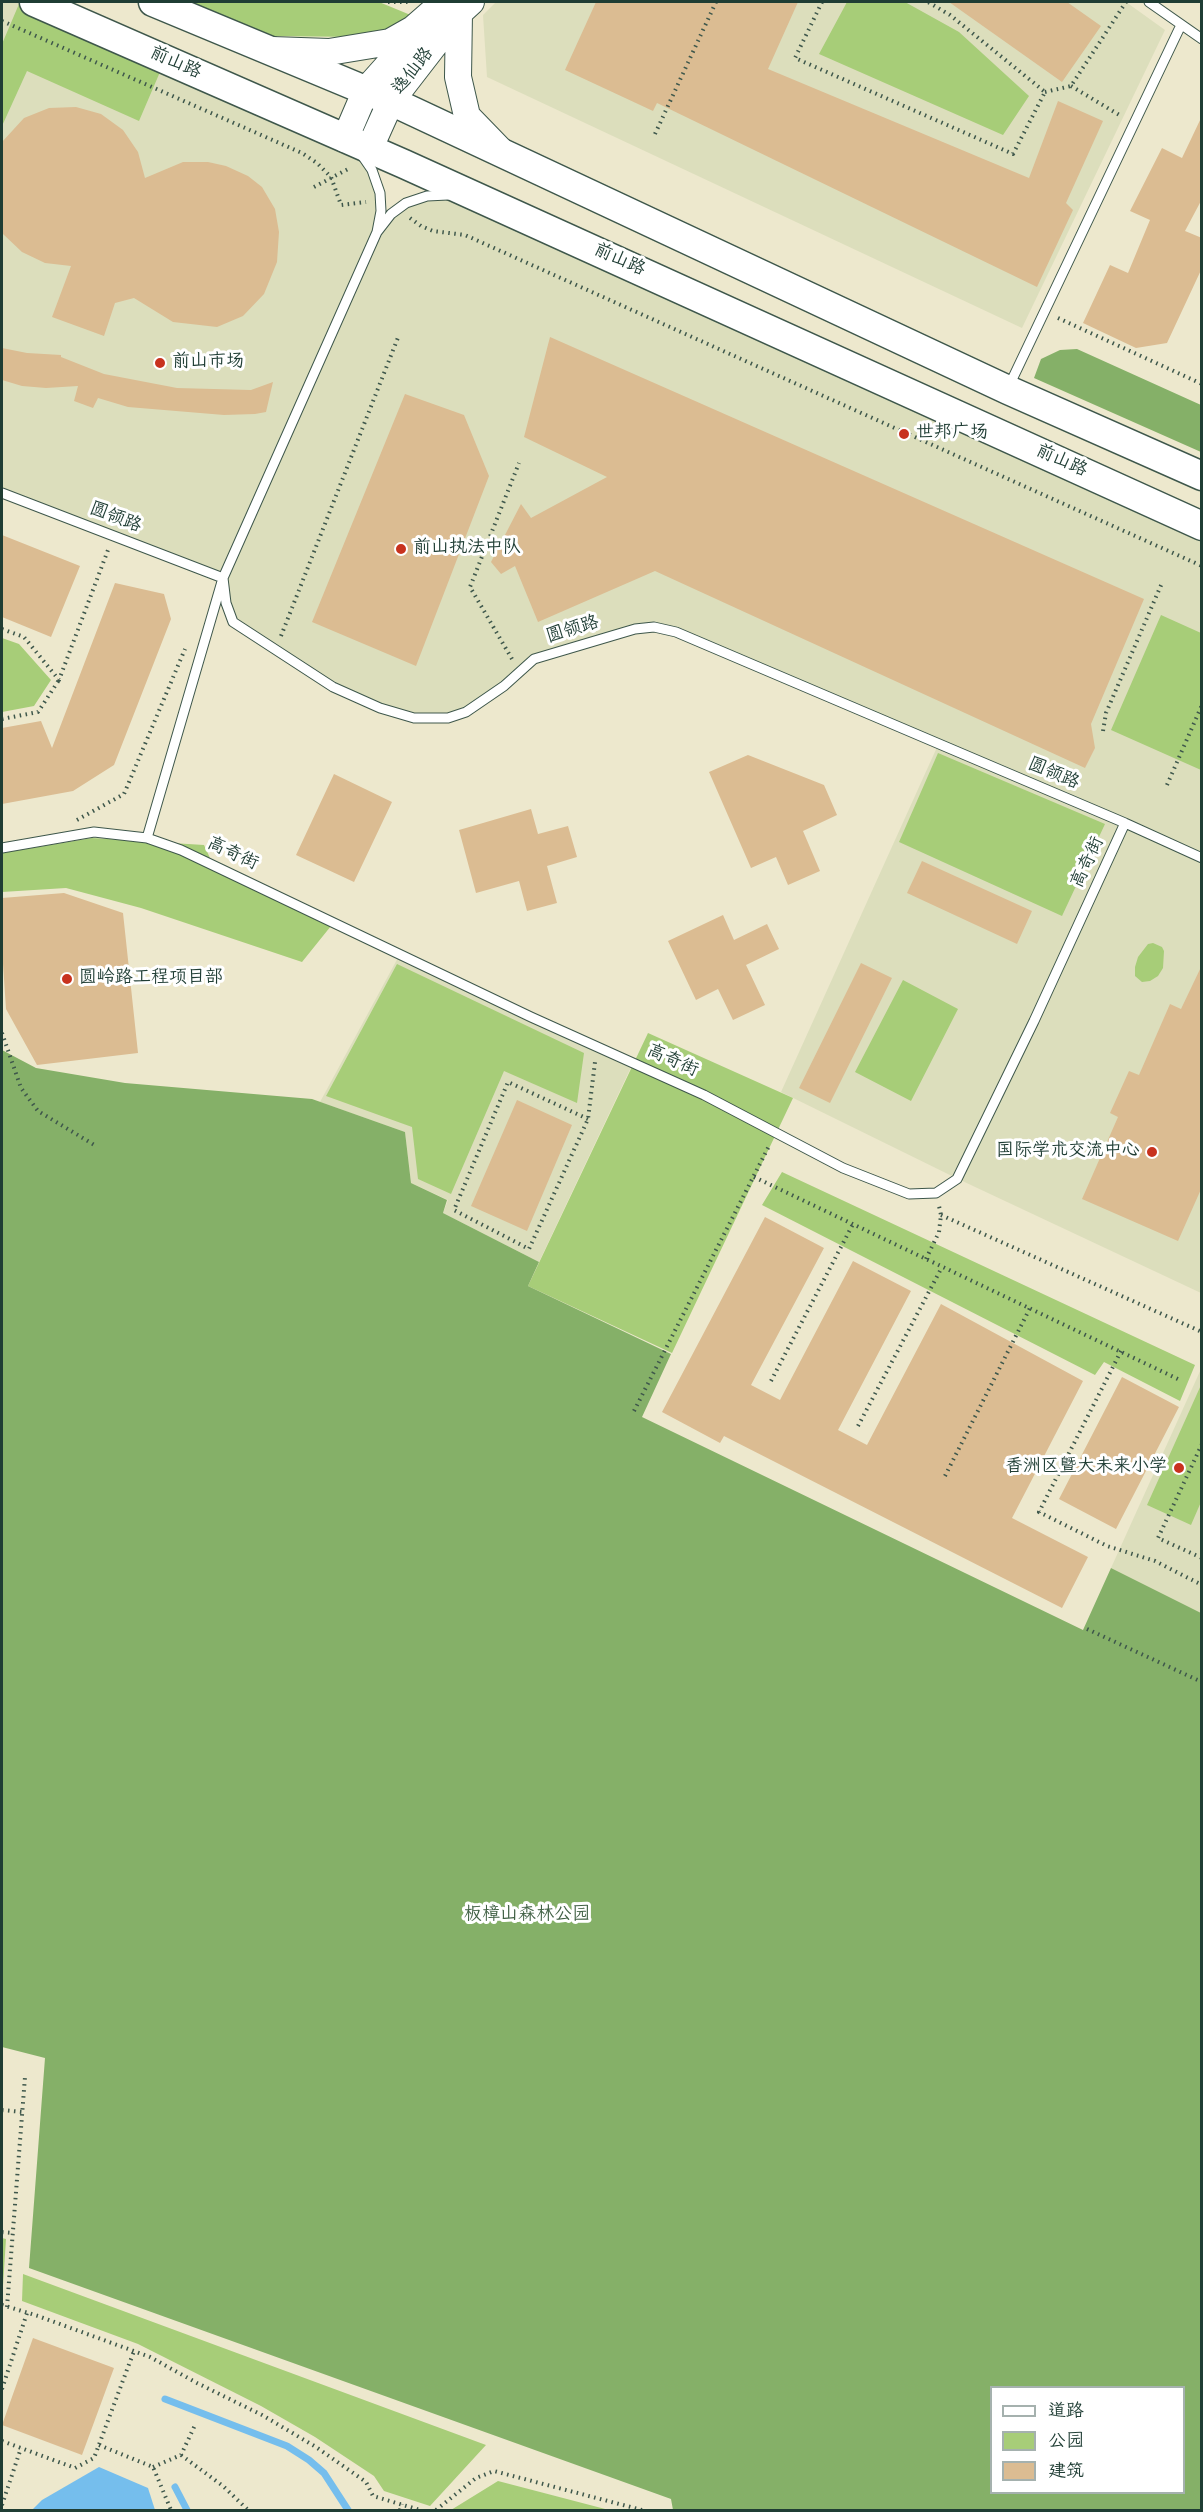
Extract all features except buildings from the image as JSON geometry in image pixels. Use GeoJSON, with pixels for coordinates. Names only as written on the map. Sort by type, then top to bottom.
{"type":"FeatureCollection","features":[{"type":"Feature","properties":{"kind":"main road","name":"前山路"},"geometry":{"type":"LineString","coordinates":[[34,2],[353,145],[484,200],[1202,526]]}},
{"type":"Feature","properties":{"kind":"main road"},"geometry":{"type":"LineString","coordinates":[[153,2],[379,95],[1008,390],[1202,476]]}},
{"type":"Feature","properties":{"kind":"main road","name":"逸仙路"},"geometry":{"type":"LineString","coordinates":[[353,145],[379,95],[455,5]]}},
{"type":"Feature","properties":{"kind":"main road"},"geometry":{"type":"LineString","coordinates":[[269,50],[329,52],[390,42],[455,5],[458,77],[467,116],[503,154]]}},
{"type":"Feature","properties":{"kind":"lane"},"geometry":{"type":"LineString","coordinates":[[1149,2],[1202,39]]}},
{"type":"Feature","properties":{"kind":"lane"},"geometry":{"type":"LineString","coordinates":[[1008,390],[1182,25]]}},
{"type":"Feature","properties":{"kind":"lane"},"geometry":{"type":"LineString","coordinates":[[147,838],[223,579],[377,232],[381,200],[377,182],[353,145]]}},
{"type":"Feature","properties":{"kind":"lane"},"geometry":{"type":"LineString","coordinates":[[377,232],[398,209],[417,198],[452,195],[484,200]]}},
{"type":"Feature","properties":{"kind":"lane","name":"圆领路"},"geometry":{"type":"LineString","coordinates":[[2,493],[223,579],[226,603],[233,622],[333,687],[380,708],[414,718],[448,718],[466,711],[519,673],[534,659],[635,629],[654,627],[676,632],[1202,858]]}},
{"type":"Feature","properties":{"kind":"lane","name":"高奇街"},"geometry":{"type":"LineString","coordinates":[[2,848],[94,832],[147,838],[181,850],[597,1047],[704,1095],[843,1168],[909,1194],[936,1193],[957,1179],[1034,1021],[1125,823]]}},
{"type":"Feature","properties":{"kind":"path"},"geometry":{"type":"LineString","coordinates":[[656,134],[716,2]]}},
{"type":"Feature","properties":{"kind":"path"},"geometry":{"type":"LineString","coordinates":[[822,2],[795,58],[1013,154],[1045,92],[1071,86],[1126,2]]}},
{"type":"Feature","properties":{"kind":"path"},"geometry":{"type":"LineString","coordinates":[[928,2],[950,15],[1045,92]]}},
{"type":"Feature","properties":{"kind":"path"},"geometry":{"type":"LineString","coordinates":[[2,21],[302,153],[317,163],[330,177],[341,205],[381,200]]}},
{"type":"Feature","properties":{"kind":"path"},"geometry":{"type":"LineString","coordinates":[[1071,86],[1134,124]]}},
{"type":"Feature","properties":{"kind":"path"},"geometry":{"type":"LineString","coordinates":[[314,187],[330,177],[353,145]]}},
{"type":"Feature","properties":{"kind":"path"},"geometry":{"type":"LineString","coordinates":[[398,209],[421,226],[433,231],[465,235],[1202,566]]}},
{"type":"Feature","properties":{"kind":"path"},"geometry":{"type":"LineString","coordinates":[[1045,312],[1202,384]]}},
{"type":"Feature","properties":{"kind":"path"},"geometry":{"type":"LineString","coordinates":[[275,651],[399,335]]}},
{"type":"Feature","properties":{"kind":"path"},"geometry":{"type":"LineString","coordinates":[[519,463],[470,587],[519,673]]}},
{"type":"Feature","properties":{"kind":"path"},"geometry":{"type":"LineString","coordinates":[[2,719],[38,712],[59,680],[113,535]]}},
{"type":"Feature","properties":{"kind":"path"},"geometry":{"type":"LineString","coordinates":[[1103,731],[1106,713],[1162,583]]}},
{"type":"Feature","properties":{"kind":"path"},"geometry":{"type":"LineString","coordinates":[[2,629],[24,637],[59,680]]}},
{"type":"Feature","properties":{"kind":"path"},"geometry":{"type":"LineString","coordinates":[[60,838],[81,817],[124,794],[185,647]]}},
{"type":"Feature","properties":{"kind":"path"},"geometry":{"type":"LineString","coordinates":[[1167,785],[1202,705]]}},
{"type":"Feature","properties":{"kind":"path"},"geometry":{"type":"LineString","coordinates":[[2,1033],[21,1089],[38,1111],[96,1146]]}},
{"type":"Feature","properties":{"kind":"path"},"geometry":{"type":"LineString","coordinates":[[588,1119],[508,1082],[454,1210],[529,1249],[588,1119],[597,1047]]}},
{"type":"Feature","properties":{"kind":"path"},"geometry":{"type":"LineString","coordinates":[[634,1411],[776,1133]]}},
{"type":"Feature","properties":{"kind":"path"},"geometry":{"type":"LineString","coordinates":[[754,1177],[1180,1380]]}},
{"type":"Feature","properties":{"kind":"path"},"geometry":{"type":"LineString","coordinates":[[926,1259],[939,1232],[941,1215],[936,1193]]}},
{"type":"Feature","properties":{"kind":"path"},"geometry":{"type":"LineString","coordinates":[[941,1215],[1202,1332]]}},
{"type":"Feature","properties":{"kind":"path"},"geometry":{"type":"LineString","coordinates":[[771,1381],[853,1224]]}},
{"type":"Feature","properties":{"kind":"path"},"geometry":{"type":"LineString","coordinates":[[858,1426],[942,1267]]}},
{"type":"Feature","properties":{"kind":"path"},"geometry":{"type":"LineString","coordinates":[[945,1476],[1030,1308]]}},
{"type":"Feature","properties":{"kind":"path"},"geometry":{"type":"LineString","coordinates":[[1121,1351],[1039,1512],[1107,1546],[1155,1561],[1202,1585]]}},
{"type":"Feature","properties":{"kind":"path"},"geometry":{"type":"LineString","coordinates":[[1202,1444],[1158,1538],[1202,1558]]}},
{"type":"Feature","properties":{"kind":"path"},"geometry":{"type":"LineString","coordinates":[[1087,1629],[1202,1683]]}},
{"type":"Feature","properties":{"kind":"path"},"geometry":{"type":"LineString","coordinates":[[25,2077],[13,2233],[4,2306],[150,2357],[262,2415],[316,2446],[366,2482],[373,2496],[420,2511]]}},
{"type":"Feature","properties":{"kind":"path"},"geometry":{"type":"LineString","coordinates":[[2,2110],[22,2112]]}},
{"type":"Feature","properties":{"kind":"path"},"geometry":{"type":"LineString","coordinates":[[2,2232],[13,2233]]}},
{"type":"Feature","properties":{"kind":"path"},"geometry":{"type":"LineString","coordinates":[[2,2389],[27,2313]]}},
{"type":"Feature","properties":{"kind":"path"},"geometry":{"type":"LineString","coordinates":[[2,2441],[75,2468],[94,2458],[134,2351]]}},
{"type":"Feature","properties":{"kind":"path"},"geometry":{"type":"LineString","coordinates":[[99,2445],[153,2466],[181,2455],[196,2423]]}},
{"type":"Feature","properties":{"kind":"path"},"geometry":{"type":"LineString","coordinates":[[2,2505],[21,2448]]}},
{"type":"Feature","properties":{"kind":"path"},"geometry":{"type":"LineString","coordinates":[[181,2455],[224,2486],[248,2511]]}},
{"type":"Feature","properties":{"kind":"path"},"geometry":{"type":"LineString","coordinates":[[153,2466],[171,2511]]}},
{"type":"Feature","properties":{"kind":"path"},"geometry":{"type":"LineString","coordinates":[[436,2511],[476,2478],[494,2471],[642,2511]]}},
{"type":"Feature","properties":{"kind":"path"},"geometry":{"type":"LineString","coordinates":[[399,2511],[402,2504]]}},
{"type":"Feature","properties":{"kind":"shaded area"},"geometry":{"type":"Polygon","coordinates":[[[2,2],[34,2],[353,147],[377,183],[379,222],[406,203],[438,195],[1201,526],[1201,1293],[956,1178],[781,1092],[938,745],[654,627],[534,659],[504,686],[447,717],[414,718],[333,687],[234,622],[223,578],[2,493],[2,2]]]}},
{"type":"Feature","properties":{"kind":"shaded area"},"geometry":{"type":"Polygon","coordinates":[[[496,2],[1126,2],[1165,30],[1022,328],[487,77],[483,15],[496,2]]]}},
{"type":"Feature","properties":{"kind":"shaded area"},"geometry":{"type":"Polygon","coordinates":[[[400,954],[633,1063],[539,1262],[443,1213],[448,1200],[411,1183],[405,1132],[320,1102],[400,954]]]}},
{"type":"Feature","properties":{"kind":"shaded area","name":"香洲区暨大未来小学"},"geometry":{"type":"Polygon","coordinates":[[[1201,1369],[1201,1613],[1111,1568],[1201,1369]]]}},
{"type":"Feature","properties":{"kind":"green space"},"geometry":{"type":"Polygon","coordinates":[[[189,2],[379,2],[413,16],[387,32],[357,37],[273,36],[189,2]]]}},
{"type":"Feature","properties":{"kind":"green space"},"geometry":{"type":"Polygon","coordinates":[[[847,2],[905,2],[959,32],[1029,96],[1003,135],[819,54],[847,2]]]}},
{"type":"Feature","properties":{"kind":"green space"},"geometry":{"type":"Polygon","coordinates":[[[19,4],[163,65],[139,121],[27,71],[2,126],[2,44],[19,4]]]}},
{"type":"Feature","properties":{"kind":"green space"},"geometry":{"type":"Polygon","coordinates":[[[1077,349],[1201,405],[1201,452],[1034,378],[1041,359],[1060,350],[1077,349]]]}},
{"type":"Feature","properties":{"kind":"green space"},"geometry":{"type":"Polygon","coordinates":[[[1161,615],[1201,633],[1201,770],[1111,730],[1161,615]]]}},
{"type":"Feature","properties":{"kind":"green space"},"geometry":{"type":"Polygon","coordinates":[[[2,638],[19,644],[51,680],[34,706],[2,712],[2,638]]]}},
{"type":"Feature","properties":{"kind":"green space"},"geometry":{"type":"Polygon","coordinates":[[[938,753],[1105,824],[1062,916],[899,842],[938,753]]]}},
{"type":"Feature","properties":{"kind":"green space"},"geometry":{"type":"Polygon","coordinates":[[[92,838],[204,845],[216,871],[331,926],[302,962],[141,908],[66,888],[2,892],[2,853],[92,838]]]}},
{"type":"Feature","properties":{"kind":"green space"},"geometry":{"type":"Polygon","coordinates":[[[1153,943],[1162,947],[1164,951],[1163,968],[1158,976],[1150,981],[1142,982],[1135,976],[1135,967],[1138,957],[1148,944],[1153,943]]]}},
{"type":"Feature","properties":{"kind":"green space"},"geometry":{"type":"Polygon","coordinates":[[[397,964],[584,1053],[577,1103],[504,1071],[451,1194],[418,1179],[412,1127],[326,1096],[397,964]]]}},
{"type":"Feature","properties":{"kind":"green space"},"geometry":{"type":"Polygon","coordinates":[[[903,980],[958,1009],[911,1101],[855,1072],[903,980]]]}},
{"type":"Feature","properties":{"kind":"green space"},"geometry":{"type":"Polygon","coordinates":[[[648,1033],[793,1098],[672,1353],[528,1286],[648,1033]]]}},
{"type":"Feature","properties":{"kind":"green space","name":"板樟山森林公园"},"geometry":{"type":"Polygon","coordinates":[[[2,1050],[36,1068],[125,1083],[312,1099],[405,1132],[411,1183],[447,1200],[443,1213],[539,1262],[528,1286],[671,1354],[642,1417],[1083,1630],[1111,1568],[1201,1613],[1201,2510],[673,2510],[671,2499],[29,2268],[45,2058],[2,2047],[2,1050]]]}},
{"type":"Feature","properties":{"kind":"green space"},"geometry":{"type":"Polygon","coordinates":[[[782,1172],[1195,1365],[1180,1401],[1104,1362],[1095,1375],[762,1205],[782,1172]]]}},
{"type":"Feature","properties":{"kind":"green space"},"geometry":{"type":"Polygon","coordinates":[[[1201,1385],[1201,1502],[1191,1525],[1147,1505],[1201,1385]]]}},
{"type":"Feature","properties":{"kind":"green space"},"geometry":{"type":"Polygon","coordinates":[[[2,2238],[6,2239],[2,2301],[2,2238]]]}},
{"type":"Feature","properties":{"kind":"green space"},"geometry":{"type":"Polygon","coordinates":[[[23,2274],[486,2445],[430,2506],[384,2491],[374,2476],[315,2437],[261,2406],[138,2344],[22,2301],[23,2274]]]}},
{"type":"Feature","properties":{"kind":"green space"},"geometry":{"type":"Polygon","coordinates":[[[498,2481],[609,2510],[451,2510],[498,2481]]]}},
{"type":"Feature","properties":{"kind":"water"},"geometry":{"type":"Polygon","coordinates":[[[99,2467],[148,2488],[155,2510],[32,2510],[42,2500],[99,2467]]]}},
{"type":"Feature","properties":{"kind":"waterway"},"geometry":{"type":"LineString","coordinates":[[165,2399],[287,2446],[324,2473],[348,2510]]}},
{"type":"Feature","properties":{"kind":"waterway"},"geometry":{"type":"LineString","coordinates":[[175,2487],[187,2510]]}},
{"type":"Feature","properties":{"kind":"place","name":"前山市场"},"geometry":{"type":"Point","coordinates":[160,363]}},
{"type":"Feature","properties":{"kind":"place","name":"世邦广场"},"geometry":{"type":"Point","coordinates":[904,434]}},
{"type":"Feature","properties":{"kind":"place","name":"前山执法中队"},"geometry":{"type":"Point","coordinates":[401,549]}},
{"type":"Feature","properties":{"kind":"place","name":"圆岭路工程项目部"},"geometry":{"type":"Point","coordinates":[67,979]}},
{"type":"Feature","properties":{"kind":"place","name":"国际学术交流中心"},"geometry":{"type":"Point","coordinates":[1152,1152]}},
{"type":"Feature","properties":{"kind":"place","name":"香洲区暨大未来小学"},"geometry":{"type":"Point","coordinates":[1179,1468]}}]}
